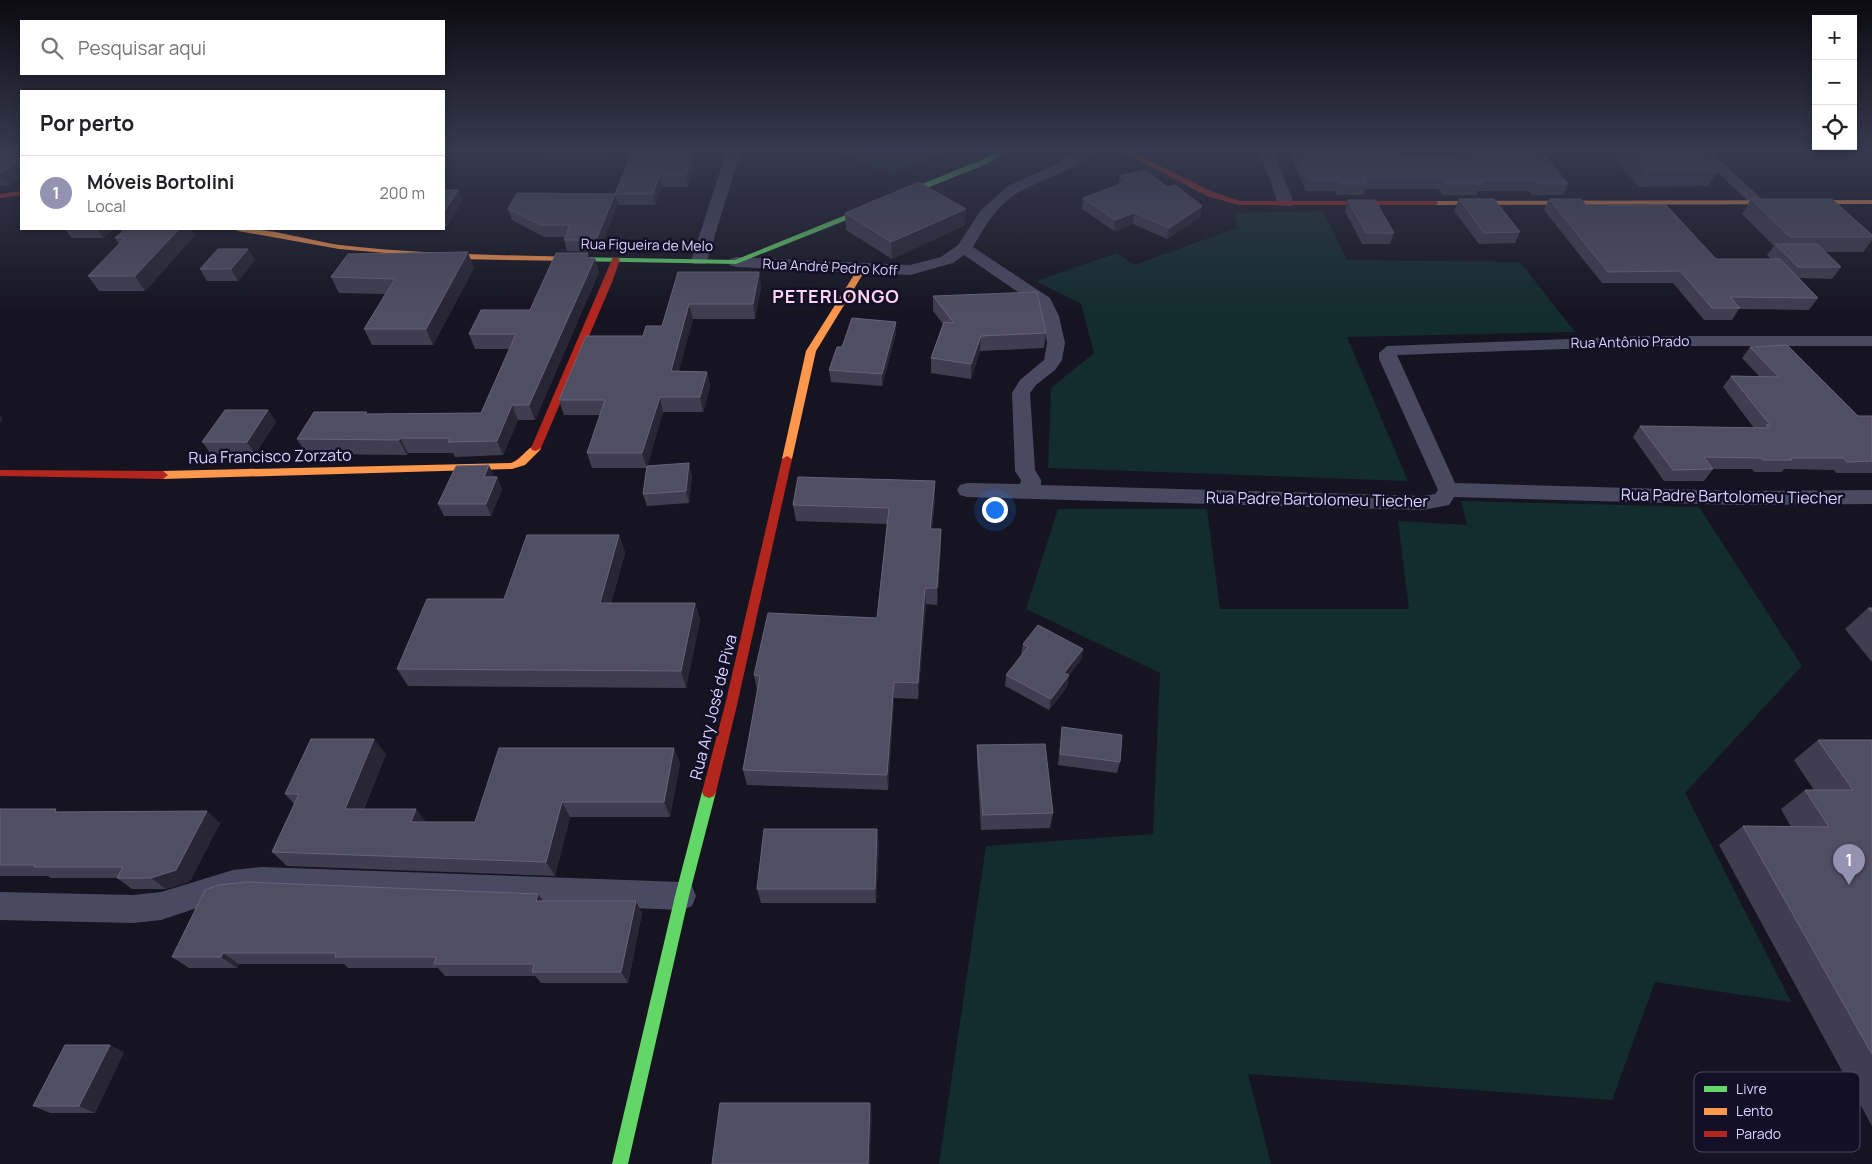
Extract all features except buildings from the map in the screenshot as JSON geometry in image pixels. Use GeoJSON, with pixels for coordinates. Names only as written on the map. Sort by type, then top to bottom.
{"type":"FeatureCollection","features":[{"type":"Feature","properties":{"kind":"street"},"geometry":{"type":"LineString","coordinates":[[699,261],[717,204]]}},
{"type":"Feature","properties":{"kind":"street","name":"Rua Figueira de Melo"},"geometry":{"type":"LineString","coordinates":[[247,230],[339,246],[456,256],[736,262],[880,204]]}},
{"type":"Feature","properties":{"kind":"street","name":"Rua André Pedro Koff"},"geometry":{"type":"LineString","coordinates":[[736,262],[862,270],[910,270],[947,260],[964,248],[986,213],[995,204]]}},
{"type":"Feature","properties":{"kind":"street"},"geometry":{"type":"LineString","coordinates":[[964,248],[1044,302],[1051,313],[1054,327],[1053,360],[1049,366],[1027,382],[1021,392],[1025,470],[1031,480],[1030,492]]}},
{"type":"Feature","properties":{"kind":"street","name":"Rua Francisco Zorzato"},"geometry":{"type":"LineString","coordinates":[[0,473],[202,475],[512,466],[522,463],[535,451],[609,280],[616,259]]}},
{"type":"Feature","properties":{"kind":"street","name":"Rua Ary José de Piva"},"geometry":{"type":"LineString","coordinates":[[620,1164],[682,896],[731,705],[812,351],[862,270]]}},
{"type":"Feature","properties":{"kind":"street","name":"Rua Antônio Prado"},"geometry":{"type":"LineString","coordinates":[[1448,490],[1388,359],[1388,353],[1393,350],[1646,341],[1872,340]]}},
{"type":"Feature","properties":{"kind":"street","name":"Rua Padre Bartolomeu Tiecher"},"geometry":{"type":"LineString","coordinates":[[967,490],[1423,503],[1442,500],[1448,490],[1738,498],[1872,497]]}},
{"type":"Feature","properties":{"kind":"street"},"geometry":{"type":"LineString","coordinates":[[0,906],[133,909],[161,906],[233,883],[262,880],[682,896]]}},
{"type":"Feature","properties":{"kind":"green space"},"geometry":{"type":"Polygon","coordinates":[[[1323,211],[1347,260],[1520,262],[1575,332],[1347,337],[1408,481],[1048,468],[1051,388],[1094,353],[1081,304],[1036,281],[1117,253],[1134,265],[1237,228],[1235,213],[1323,211]]]}},
{"type":"Feature","properties":{"kind":"green space"},"geometry":{"type":"Polygon","coordinates":[[[1461,501],[1699,507],[1802,666],[1685,793],[1791,1002],[1655,982],[1612,1100],[1248,1074],[1271,1164],[939,1164],[986,846],[1153,834],[1160,673],[1026,609],[1058,509],[1207,509],[1220,609],[1409,609],[1398,521],[1467,525],[1461,501]]]}},
{"type":"Feature","properties":{"kind":"traffic: fast"},"geometry":{"type":"LineString","coordinates":[[573,259],[736,262],[879,204]]}},
{"type":"Feature","properties":{"kind":"traffic: fast"},"geometry":{"type":"LineString","coordinates":[[620,1164],[682,896],[709,792]]}},
{"type":"Feature","properties":{"kind":"traffic: slow"},"geometry":{"type":"LineString","coordinates":[[244,230],[339,247],[456,257],[573,259]]}},
{"type":"Feature","properties":{"kind":"traffic: slow"},"geometry":{"type":"LineString","coordinates":[[787,459],[811,351],[862,269]]}},
{"type":"Feature","properties":{"kind":"traffic: slow"},"geometry":{"type":"LineString","coordinates":[[163,475],[512,466],[521,463],[536,448]]}},
{"type":"Feature","properties":{"kind":"traffic: jam"},"geometry":{"type":"LineString","coordinates":[[536,448],[609,280],[616,259]]}},
{"type":"Feature","properties":{"kind":"traffic: jam"},"geometry":{"type":"LineString","coordinates":[[709,792],[731,705],[787,459]]}},
{"type":"Feature","properties":{"kind":"traffic: jam"},"geometry":{"type":"LineString","coordinates":[[0,473],[163,475]]}},
{"type":"Feature","properties":{"kind":"place","name":"Móveis Bortolini"},"geometry":{"type":"Point","coordinates":[1849,885]}},
{"type":"Feature","properties":{"kind":"district","name":"PETERLONGO"},"geometry":{"type":"Point","coordinates":[836,297]}}]}
